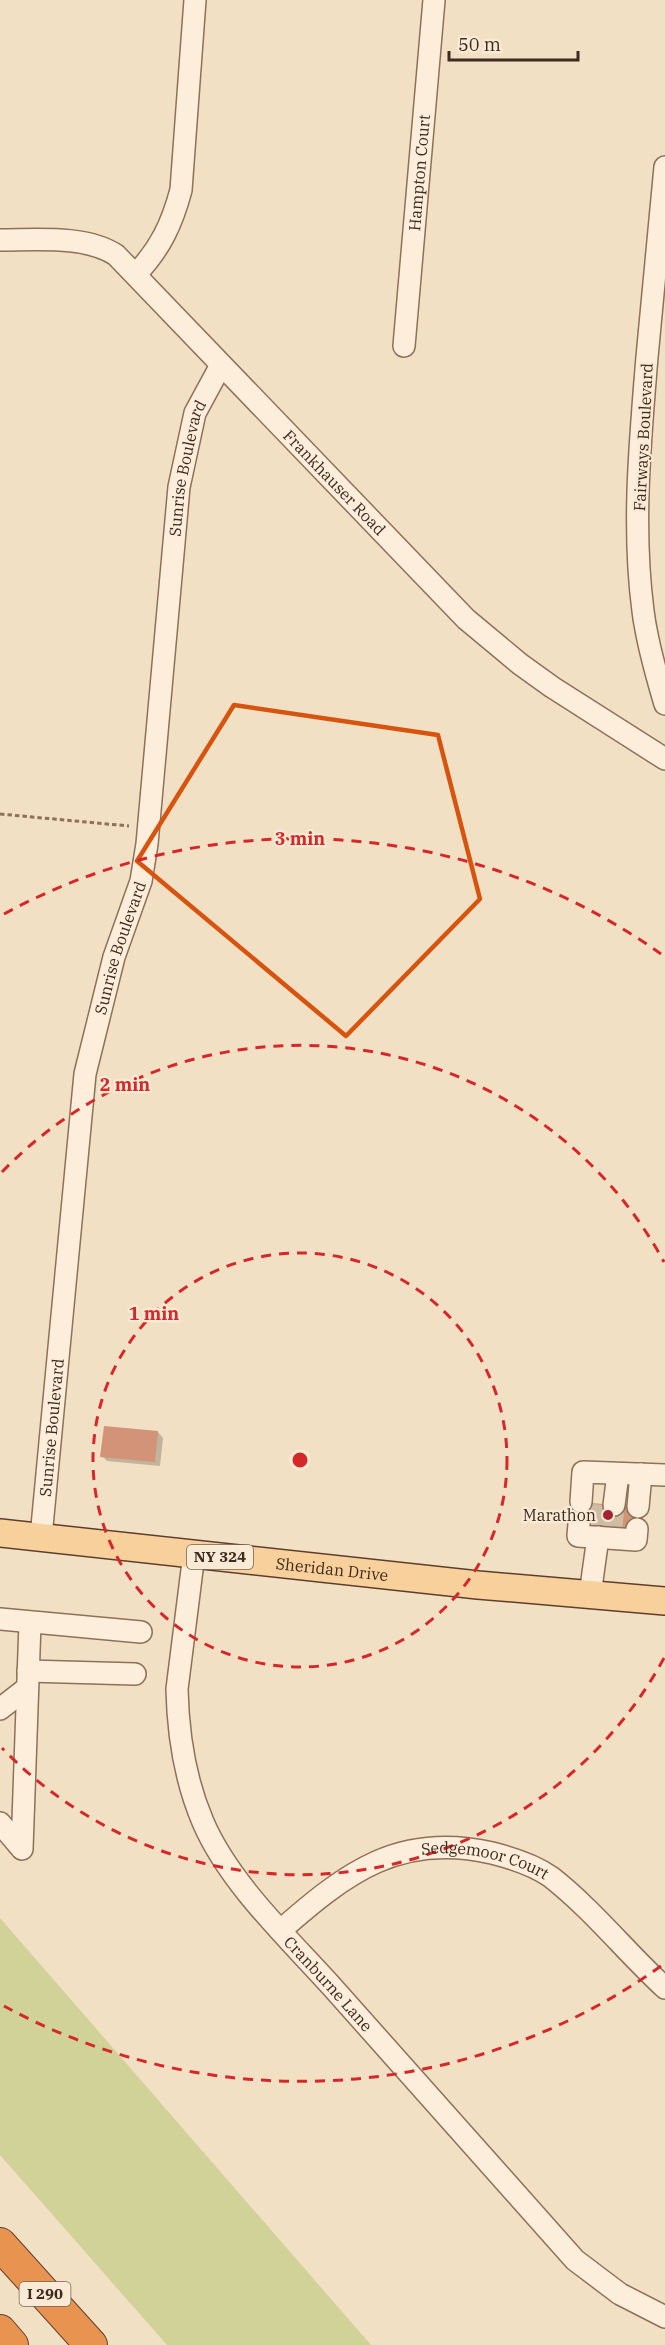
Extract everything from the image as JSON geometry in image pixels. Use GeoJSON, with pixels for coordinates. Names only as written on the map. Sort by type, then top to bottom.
{"type":"FeatureCollection","features":[{"type":"Feature","properties":{"kind":"highway","name":"I 290"},"geometry":{"type":"LineString","coordinates":[[0,2244],[90,2345]]}},
{"type":"Feature","properties":{"kind":"highway"},"geometry":{"type":"LineString","coordinates":[[0,2331],[12,2345]]}},
{"type":"Feature","properties":{"kind":"main road","name":"Sheridan Drive"},"geometry":{"type":"LineString","coordinates":[[0,1533],[478,1585],[665,1601]]}},
{"type":"Feature","properties":{"kind":"street"},"geometry":{"type":"LineString","coordinates":[[136,274],[152,258],[165,237],[175,214],[181,190],[195,0]]}},
{"type":"Feature","properties":{"kind":"street","name":"Hampton Court"},"geometry":{"type":"LineString","coordinates":[[404,346],[434,0]]}},
{"type":"Feature","properties":{"kind":"street","name":"Fairways Boulevard"},"geometry":{"type":"LineString","coordinates":[[665,167],[639,450],[637,500],[643,614],[652,661],[665,704]]}},
{"type":"Feature","properties":{"kind":"street","name":"Frankhauser Road"},"geometry":{"type":"LineString","coordinates":[[0,240],[90,243],[116,255],[466,619],[520,664],[552,687],[664,757]]}},
{"type":"Feature","properties":{"kind":"street","name":"Sunrise Boulevard"},"geometry":{"type":"LineString","coordinates":[[40,1538],[85,1074],[114,957],[141,881],[147,844],[179,487],[195,414],[221,365]]}},
{"type":"Feature","properties":{"kind":"street"},"geometry":{"type":"LineString","coordinates":[[607,1473],[596,1503],[583,1472],[665,1475]]}},
{"type":"Feature","properties":{"kind":"street"},"geometry":{"type":"LineString","coordinates":[[638,1507],[640,1474]]}},
{"type":"Feature","properties":{"kind":"street"},"geometry":{"type":"LineString","coordinates":[[591,1595],[597,1531],[636,1540],[637,1529]]}},
{"type":"Feature","properties":{"kind":"street","name":"Cranburne Lane"},"geometry":{"type":"LineString","coordinates":[[194,1554],[177,1689],[178,1712],[187,1775],[203,1823],[225,1863],[281,1930],[575,2260],[620,2295],[665,2317]]}},
{"type":"Feature","properties":{"kind":"street"},"geometry":{"type":"LineString","coordinates":[[0,1619],[141,1632]]}},
{"type":"Feature","properties":{"kind":"street"},"geometry":{"type":"LineString","coordinates":[[0,1823],[22,1848],[30,1623]]}},
{"type":"Feature","properties":{"kind":"street"},"geometry":{"type":"LineString","coordinates":[[0,1709],[27,1679],[135,1674]]}},
{"type":"Feature","properties":{"kind":"street","name":"Sedgemoor Court"},"geometry":{"type":"LineString","coordinates":[[281,1930],[317,1898],[353,1873],[378,1860],[400,1852],[422,1848],[479,1850],[511,1858],[549,1876],[586,1907],[665,1988]]}},
{"type":"Feature","properties":{"kind":"path"},"geometry":{"type":"LineString","coordinates":[[0,814],[129,826]]}},
{"type":"Feature","properties":{"kind":"highlighted area"},"geometry":{"type":"Polygon","coordinates":[[[234,705],[438,735],[480,899],[346,1036],[137,861],[234,705]]]}},
{"type":"Feature","properties":{"kind":"green space"},"geometry":{"type":"Polygon","coordinates":[[[0,1918],[371,2345],[167,2345],[0,2155],[0,1918]]]}},
{"type":"Feature","properties":{"kind":"building"},"geometry":{"type":"Polygon","coordinates":[[[104,1426],[158,1431],[155,1462],[100,1457],[104,1426]]]}},
{"type":"Feature","properties":{"kind":"building","name":"Marathon"},"geometry":{"type":"Polygon","coordinates":[[[578,1502],[641,1507],[639,1529],[576,1523],[578,1502]]]}},
{"type":"Feature","properties":{"kind":"tunnel"},"geometry":{"type":"LineString","coordinates":[[592,1525],[594,1503]]}},
{"type":"Feature","properties":{"kind":"tunnel"},"geometry":{"type":"LineString","coordinates":[[612,1527],[614,1505]]}},
{"type":"Feature","properties":{"kind":"place","name":"Marathon"},"geometry":{"type":"Point","coordinates":[608,1515]}}]}
